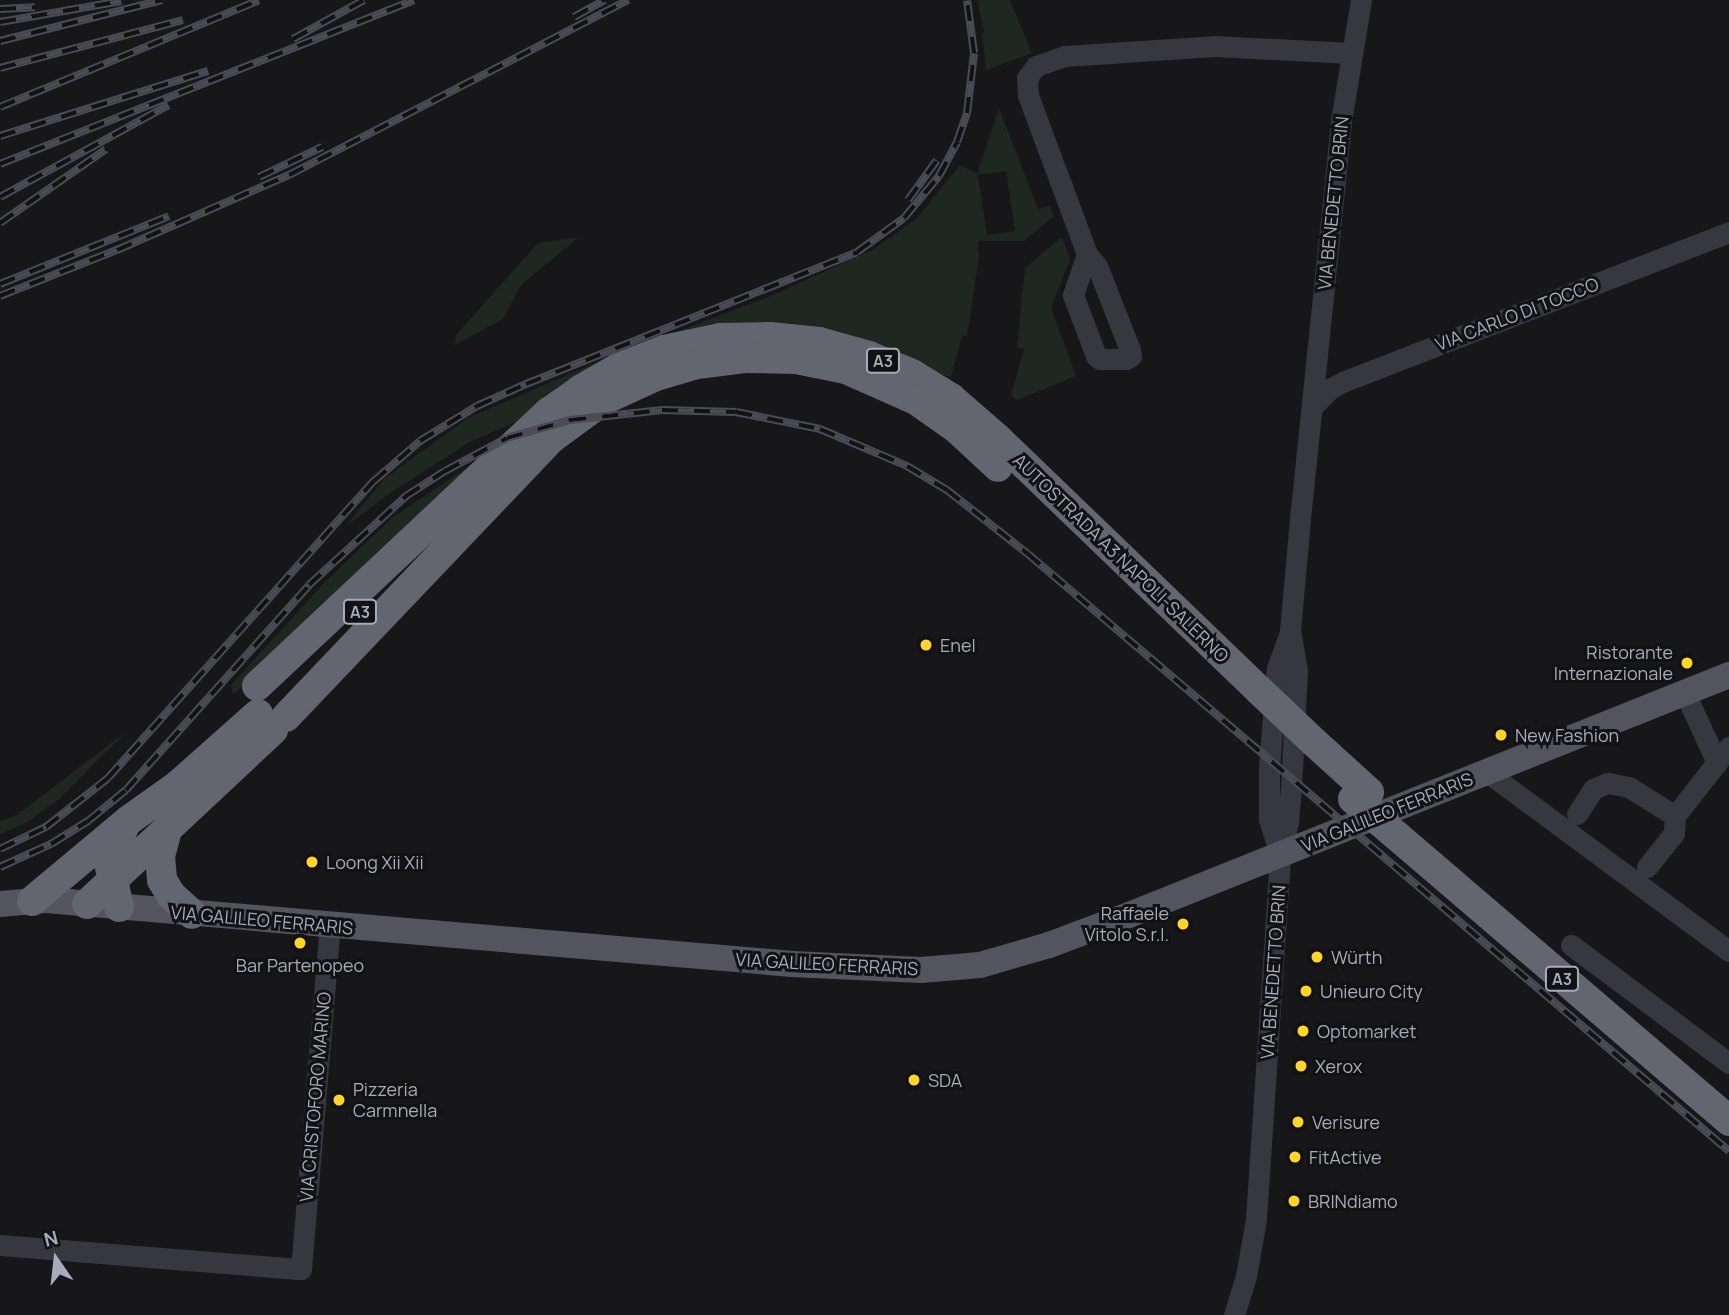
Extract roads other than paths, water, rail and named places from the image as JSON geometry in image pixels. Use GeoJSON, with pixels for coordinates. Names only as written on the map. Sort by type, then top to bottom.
{"type":"FeatureCollection","features":[{"type":"Feature","properties":{"kind":"highway","name":"AUTOSTRADA A3 NAPOLI-SALERNO"},"geometry":{"type":"LineString","coordinates":[[450,525],[552,438],[604,400],[638,382],[674,369],[720,360],[772,358],[827,365],[893,388],[956,428],[1313,753],[1729,1121]]}},
{"type":"Feature","properties":{"kind":"highway","name":"A3"},"geometry":{"type":"LineString","coordinates":[[87,904],[115,894],[265,708],[393,556],[450,525]]}},
{"type":"Feature","properties":{"kind":"highway","name":"A3"},"geometry":{"type":"LineString","coordinates":[[32,901],[129,820],[178,785],[265,708],[450,525]]}},
{"type":"Feature","properties":{"kind":"highway","name":"A3"},"geometry":{"type":"LineString","coordinates":[[115,894],[108,859],[129,820]]}},
{"type":"Feature","properties":{"kind":"highway"},"geometry":{"type":"LineString","coordinates":[[167,830],[160,856],[162,880],[171,895],[192,914]]}},
{"type":"Feature","properties":{"kind":"highway","name":"AUTOSTRADA A3 NAPOLI-SALERNO"},"geometry":{"type":"LineString","coordinates":[[1404,833],[1729,1102]]}},
{"type":"Feature","properties":{"kind":"main road","name":"VIA GALILEO FERRARIS"},"geometry":{"type":"LineString","coordinates":[[115,894],[192,914],[792,964],[890,970],[937,969],[998,961],[1049,945],[1280,855],[1729,675]]}},
{"type":"Feature","properties":{"kind":"main road"},"geometry":{"type":"LineString","coordinates":[[0,904],[32,901],[87,904]]}},
{"type":"Feature","properties":{"kind":"street","name":"VIA BENEDETTO BRIN"},"geometry":{"type":"LineString","coordinates":[[1234,1315],[1246,1276],[1256,1219],[1280,855],[1269,820],[1269,767],[1277,668],[1290,631],[1351,53],[1361,0]]}},
{"type":"Feature","properties":{"kind":"street"},"geometry":{"type":"LineString","coordinates":[[1087,254],[1028,95],[1027,78],[1036,66],[1065,56],[1214,46],[1351,53]]}},
{"type":"Feature","properties":{"kind":"street","name":"VIA CARLO DI TOCCO"},"geometry":{"type":"LineString","coordinates":[[1312,407],[1320,397],[1345,381],[1729,232]]}},
{"type":"Feature","properties":{"kind":"street"},"geometry":{"type":"LineString","coordinates":[[1647,867],[1674,833],[1675,816],[1723,755],[1685,693]]}},
{"type":"Feature","properties":{"kind":"street"},"geometry":{"type":"LineString","coordinates":[[1487,772],[1729,951]]}},
{"type":"Feature","properties":{"kind":"street"},"geometry":{"type":"LineString","coordinates":[[1577,814],[1593,789],[1608,783],[1629,787],[1675,816]]}},
{"type":"Feature","properties":{"kind":"street","name":"VIA CRISTOFORO MARINO"},"geometry":{"type":"LineString","coordinates":[[0,1245],[301,1269],[330,925]]}},
{"type":"Feature","properties":{"kind":"street"},"geometry":{"type":"LineString","coordinates":[[1570,945],[1729,1063]]}},
{"type":"Feature","properties":{"kind":"railway"},"geometry":{"type":"LineString","coordinates":[[0,41],[162,0]]}},
{"type":"Feature","properties":{"kind":"railway"},"geometry":{"type":"LineString","coordinates":[[0,107],[259,0]]}},
{"type":"Feature","properties":{"kind":"railway"},"geometry":{"type":"LineString","coordinates":[[293,39],[364,0]]}},
{"type":"Feature","properties":{"kind":"railway"},"geometry":{"type":"LineString","coordinates":[[0,164],[414,0]]}},
{"type":"Feature","properties":{"kind":"railway"},"geometry":{"type":"LineString","coordinates":[[574,17],[605,0]]}},
{"type":"Feature","properties":{"kind":"railway"},"geometry":{"type":"LineString","coordinates":[[0,296],[117,250],[289,175],[628,0]]}},
{"type":"Feature","properties":{"kind":"railway"},"geometry":{"type":"LineString","coordinates":[[0,849],[46,827],[108,778],[374,481],[420,441],[477,406],[526,384],[857,252],[904,218],[939,176],[957,142],[967,113],[974,53],[967,0]]}},
{"type":"Feature","properties":{"kind":"railway"},"geometry":{"type":"LineString","coordinates":[[0,22],[121,1]]}},
{"type":"Feature","properties":{"kind":"railway"},"geometry":{"type":"LineString","coordinates":[[0,9],[35,7]]}},
{"type":"Feature","properties":{"kind":"railway"},"geometry":{"type":"LineString","coordinates":[[0,68],[183,20]]}},
{"type":"Feature","properties":{"kind":"railway"},"geometry":{"type":"LineString","coordinates":[[0,136],[208,71]]}},
{"type":"Feature","properties":{"kind":"railway"},"geometry":{"type":"LineString","coordinates":[[0,197],[169,105]]}},
{"type":"Feature","properties":{"kind":"railway"},"geometry":{"type":"LineString","coordinates":[[259,177],[322,147]]}},
{"type":"Feature","properties":{"kind":"railway"},"geometry":{"type":"LineString","coordinates":[[0,223],[106,149]]}},
{"type":"Feature","properties":{"kind":"railway"},"geometry":{"type":"LineString","coordinates":[[908,200],[937,160]]}},
{"type":"Feature","properties":{"kind":"railway"},"geometry":{"type":"LineString","coordinates":[[0,284],[169,216]]}},
{"type":"Feature","properties":{"kind":"railway"},"geometry":{"type":"LineString","coordinates":[[0,867],[51,844],[88,821],[126,790],[309,585],[406,496],[445,471],[507,438],[570,420],[662,410],[736,412],[820,429],[907,466],[947,490],[1028,554],[1729,1151]]}},
{"type":"Feature","properties":{"kind":"place","name":"Enel"},"geometry":{"type":"Point","coordinates":[926,645]}},
{"type":"Feature","properties":{"kind":"place","name":"Ristorante Internazionale"},"geometry":{"type":"Point","coordinates":[1687,663]}},
{"type":"Feature","properties":{"kind":"place","name":"New Fashion"},"geometry":{"type":"Point","coordinates":[1501,735]}},
{"type":"Feature","properties":{"kind":"place","name":"Loong Xii Xii"},"geometry":{"type":"Point","coordinates":[312,862]}},
{"type":"Feature","properties":{"kind":"place","name":"Raffaele Vitolo S.r.l."},"geometry":{"type":"Point","coordinates":[1183,924]}},
{"type":"Feature","properties":{"kind":"place","name":"Bar Partenopeo"},"geometry":{"type":"Point","coordinates":[300,943]}},
{"type":"Feature","properties":{"kind":"place","name":"Würth"},"geometry":{"type":"Point","coordinates":[1317,957]}},
{"type":"Feature","properties":{"kind":"place","name":"Unieuro City"},"geometry":{"type":"Point","coordinates":[1306,991]}},
{"type":"Feature","properties":{"kind":"place","name":"Optomarket"},"geometry":{"type":"Point","coordinates":[1303,1031]}},
{"type":"Feature","properties":{"kind":"place","name":"Xerox"},"geometry":{"type":"Point","coordinates":[1301,1066]}},
{"type":"Feature","properties":{"kind":"place","name":"SDA"},"geometry":{"type":"Point","coordinates":[914,1080]}},
{"type":"Feature","properties":{"kind":"place","name":"Pizzeria Carmnella"},"geometry":{"type":"Point","coordinates":[339,1100]}},
{"type":"Feature","properties":{"kind":"place","name":"Verisure"},"geometry":{"type":"Point","coordinates":[1298,1122]}},
{"type":"Feature","properties":{"kind":"place","name":"FitActive"},"geometry":{"type":"Point","coordinates":[1295,1157]}},
{"type":"Feature","properties":{"kind":"place","name":"BRINdiamo"},"geometry":{"type":"Point","coordinates":[1294,1201]}}]}
